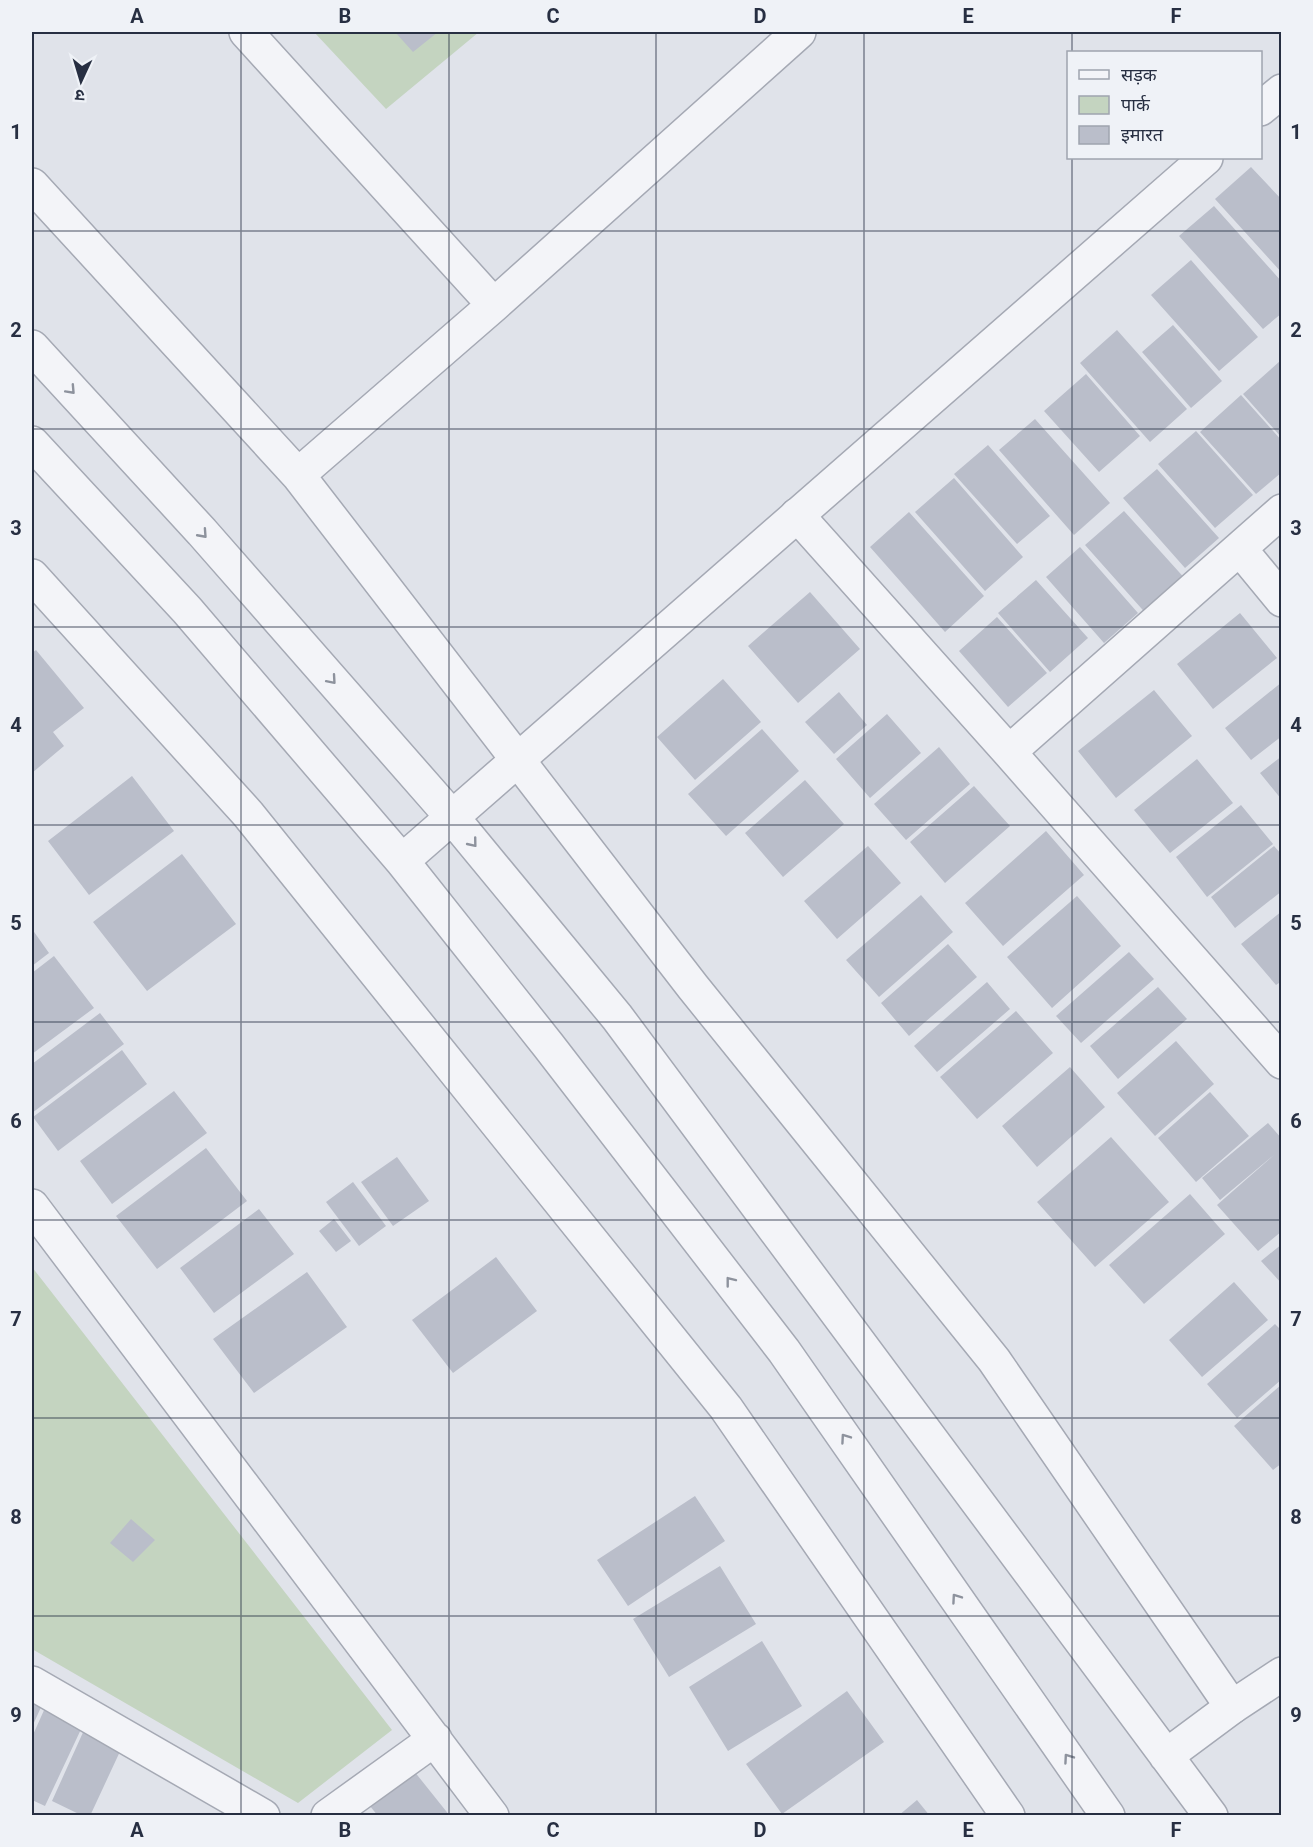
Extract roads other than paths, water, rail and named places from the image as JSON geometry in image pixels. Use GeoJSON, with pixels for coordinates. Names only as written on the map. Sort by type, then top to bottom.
{"type":"FeatureCollection","features":[{"type":"Feature","properties":{"kind":"street"},"geometry":{"type":"LineString","coordinates":[[246,32],[494,305]]}},
{"type":"Feature","properties":{"kind":"street"},"geometry":{"type":"LineString","coordinates":[[298,475],[494,305],[799,32]]}},
{"type":"Feature","properties":{"kind":"street"},"geometry":{"type":"LineString","coordinates":[[1262,107],[1281,91]]}},
{"type":"Feature","properties":{"kind":"street"},"geometry":{"type":"LineString","coordinates":[[402,861],[1205,159]]}},
{"type":"Feature","properties":{"kind":"street"},"geometry":{"type":"LineString","coordinates":[[32,185],[298,475],[693,987],[994,1360],[1232,1707]]}},
{"type":"Feature","properties":{"kind":"street"},"geometry":{"type":"LineString","coordinates":[[32,347],[202,532],[452,817],[617,1017],[1211,1815]]}},
{"type":"Feature","properties":{"kind":"street"},"geometry":{"type":"LineString","coordinates":[[32,443],[187,609],[402,861],[548,1045],[784,1351],[1099,1812]]}},
{"type":"Feature","properties":{"kind":"street"},"geometry":{"type":"LineString","coordinates":[[1009,752],[1281,511]]}},
{"type":"Feature","properties":{"kind":"street"},"geometry":{"type":"LineString","coordinates":[[797,515],[1281,1062]]}},
{"type":"Feature","properties":{"kind":"street"},"geometry":{"type":"LineString","coordinates":[[1240,549],[1281,600]]}},
{"type":"Feature","properties":{"kind":"street"},"geometry":{"type":"LineString","coordinates":[[32,576],[248,814],[726,1408],[1008,1815]]}},
{"type":"Feature","properties":{"kind":"street"},"geometry":{"type":"LineString","coordinates":[[32,1206],[492,1815]]}},
{"type":"Feature","properties":{"kind":"street"},"geometry":{"type":"LineString","coordinates":[[1166,1756],[1281,1674]]}},
{"type":"Feature","properties":{"kind":"street"},"geometry":{"type":"LineString","coordinates":[[32,1683],[263,1815]]}},
{"type":"Feature","properties":{"kind":"street"},"geometry":{"type":"LineString","coordinates":[[328,1815],[435,1739]]}}]}
